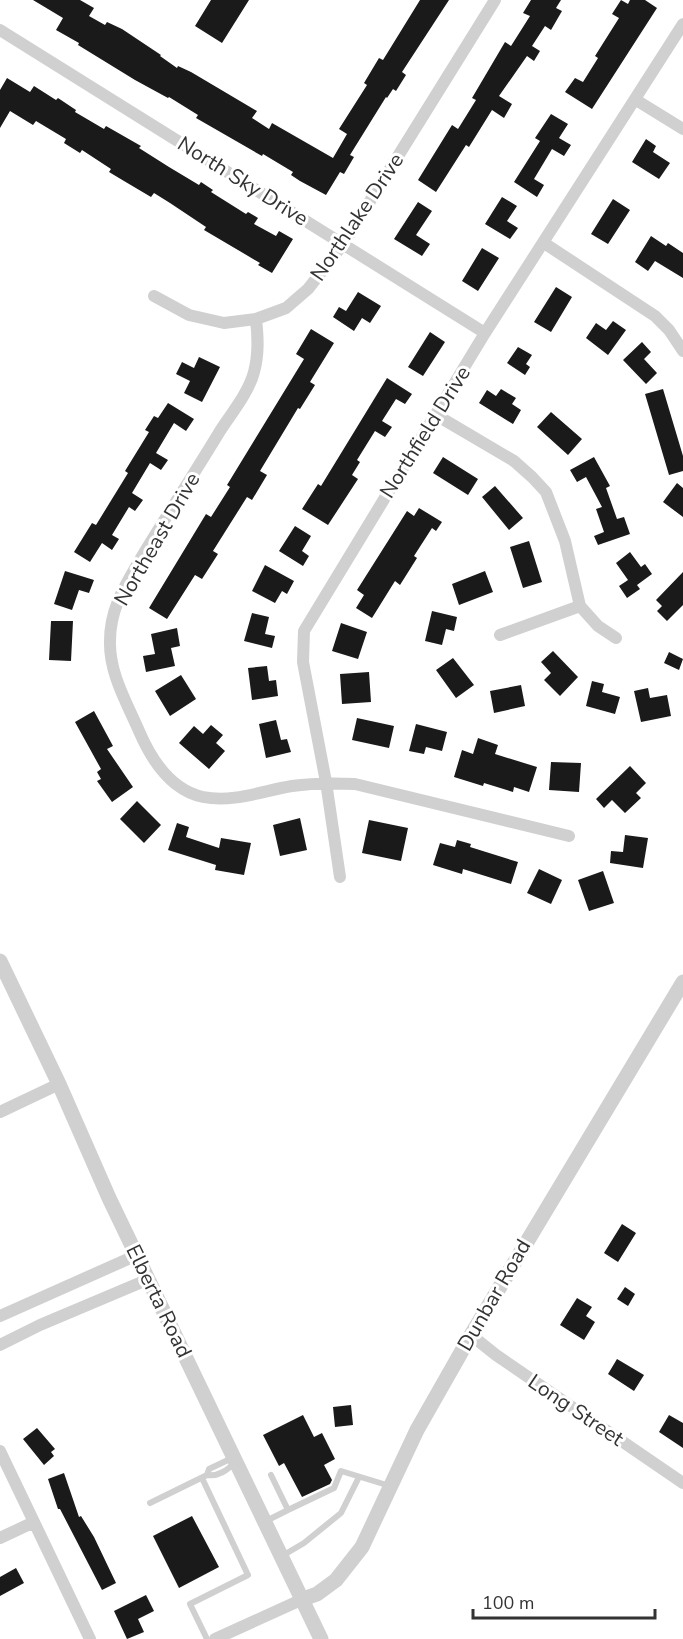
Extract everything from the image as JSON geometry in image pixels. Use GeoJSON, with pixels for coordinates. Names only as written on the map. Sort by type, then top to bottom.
{"type":"FeatureCollection","features":[{"type":"Feature","properties":{"kind":"street","name":"Northlake Drive"},"geometry":{"type":"LineString","coordinates":[[154,296],[189,315],[224,323],[256,319],[286,308],[308,289],[344,243],[495,0]]}},
{"type":"Feature","properties":{"kind":"street","name":"Northfield Drive"},"geometry":{"type":"LineString","coordinates":[[340,877],[326,782],[303,662],[304,631],[485,333],[683,24]]}},
{"type":"Feature","properties":{"kind":"street","name":"North Sky Drive"},"geometry":{"type":"LineString","coordinates":[[0,30],[485,333]]}},
{"type":"Feature","properties":{"kind":"street"},"geometry":{"type":"LineString","coordinates":[[636,100],[683,129]]}},
{"type":"Feature","properties":{"kind":"street"},"geometry":{"type":"LineString","coordinates":[[544,243],[656,316],[683,351]]}},
{"type":"Feature","properties":{"kind":"street","name":"Northeast Drive"},"geometry":{"type":"LineString","coordinates":[[256,319],[259,347],[254,375],[118,598],[111,622],[110,643],[113,669],[145,745],[159,767],[176,785],[201,796],[229,799],[291,786],[326,782],[379,788],[569,836]]}},
{"type":"Feature","properties":{"kind":"street"},"geometry":{"type":"LineString","coordinates":[[436,415],[514,461],[546,492],[565,541],[580,606],[598,626],[616,638]]}},
{"type":"Feature","properties":{"kind":"street"},"geometry":{"type":"LineString","coordinates":[[500,635],[580,606]]}},
{"type":"Feature","properties":{"kind":"street","name":"Elberta Road"},"geometry":{"type":"LineString","coordinates":[[0,961],[235,1462],[266,1521],[321,1639]]}},
{"type":"Feature","properties":{"kind":"street","name":"Dunbar Road"},"geometry":{"type":"LineString","coordinates":[[303,1599],[317,1594],[336,1580],[362,1547],[417,1430],[471,1335],[683,982]]}},
{"type":"Feature","properties":{"kind":"street"},"geometry":{"type":"LineString","coordinates":[[0,1112],[59,1084]]}},
{"type":"Feature","properties":{"kind":"street"},"geometry":{"type":"LineString","coordinates":[[0,1316],[137,1255]]}},
{"type":"Feature","properties":{"kind":"street"},"geometry":{"type":"LineString","coordinates":[[0,1345],[40,1325],[149,1279]]}},
{"type":"Feature","properties":{"kind":"street","name":"Long Street"},"geometry":{"type":"LineString","coordinates":[[471,1335],[496,1355],[683,1484]]}},
{"type":"Feature","properties":{"kind":"street"},"geometry":{"type":"LineString","coordinates":[[0,1450],[90,1639]]}},
{"type":"Feature","properties":{"kind":"street"},"geometry":{"type":"LineString","coordinates":[[0,1538],[34,1522]]}},
{"type":"Feature","properties":{"kind":"street"},"geometry":{"type":"LineString","coordinates":[[215,1639],[303,1599]]}},
{"type":"Feature","properties":{"kind":"lane"},"geometry":{"type":"LineString","coordinates":[[150,1503],[204,1477],[209,1469],[228,1460],[235,1462]]}},
{"type":"Feature","properties":{"kind":"lane"},"geometry":{"type":"LineString","coordinates":[[266,1521],[334,1488],[341,1471],[390,1486]]}},
{"type":"Feature","properties":{"kind":"lane"},"geometry":{"type":"LineString","coordinates":[[271,1475],[288,1510]]}},
{"type":"Feature","properties":{"kind":"lane"},"geometry":{"type":"LineString","coordinates":[[204,1477],[248,1575],[190,1604],[207,1639]]}},
{"type":"Feature","properties":{"kind":"lane"},"geometry":{"type":"LineString","coordinates":[[282,1556],[304,1544],[341,1513],[359,1477]]}},
{"type":"Feature","properties":{"kind":"building"},"geometry":{"type":"Polygon","coordinates":[[[33,0],[80,0],[94,8],[89,16],[105,25],[107,22],[122,29],[177,68],[178,66],[191,72],[257,111],[252,118],[269,129],[272,123],[333,158],[347,134],[339,129],[367,85],[364,83],[379,58],[383,60],[420,0],[449,0],[402,72],[406,75],[396,91],[393,89],[386,97],[350,155],[354,157],[344,174],[340,172],[326,195],[300,181],[291,175],[293,172],[263,154],[262,156],[196,118],[198,115],[169,97],[135,80],[78,45],[79,43],[56,30],[63,18],[33,0]]]}},
{"type":"Feature","properties":{"kind":"building"},"geometry":{"type":"Polygon","coordinates":[[[211,0],[249,0],[222,43],[195,26],[211,0]]]}},
{"type":"Feature","properties":{"kind":"building"},"geometry":{"type":"Polygon","coordinates":[[[531,0],[561,0],[556,8],[562,11],[551,30],[545,26],[532,46],[540,51],[534,61],[527,56],[499,96],[512,104],[504,118],[492,110],[469,147],[466,145],[436,192],[418,180],[452,125],[458,129],[476,100],[472,98],[505,42],[511,46],[530,16],[523,13],[531,0]]]}},
{"type":"Feature","properties":{"kind":"building"},"geometry":{"type":"Polygon","coordinates":[[[621,0],[628,4],[630,0],[645,0],[657,8],[592,109],[565,92],[575,78],[583,82],[598,58],[595,56],[619,18],[612,14],[621,0]]]}},
{"type":"Feature","properties":{"kind":"building"},"geometry":{"type":"Polygon","coordinates":[[[7,78],[30,92],[34,86],[56,100],[58,98],[76,110],[75,112],[104,129],[106,126],[141,146],[139,148],[169,167],[199,185],[201,182],[213,190],[211,192],[246,214],[248,212],[258,218],[254,224],[276,236],[279,231],[293,239],[272,273],[258,265],[260,263],[204,230],[206,227],[170,203],[154,193],[151,197],[109,172],[111,169],[82,150],[80,153],[64,143],[66,139],[36,121],[33,125],[10,111],[0,128],[0,90],[7,78]]]}},
{"type":"Feature","properties":{"kind":"building"},"geometry":{"type":"Polygon","coordinates":[[[551,114],[568,124],[559,138],[571,145],[564,156],[552,149],[534,179],[544,185],[537,197],[514,182],[540,141],[535,138],[551,114]]]}},
{"type":"Feature","properties":{"kind":"building"},"geometry":{"type":"Polygon","coordinates":[[[646,139],[656,146],[653,152],[670,163],[659,179],[632,162],[646,139]]]}},
{"type":"Feature","properties":{"kind":"building"},"geometry":{"type":"Polygon","coordinates":[[[502,197],[517,206],[507,221],[518,228],[510,239],[485,224],[502,197]]]}},
{"type":"Feature","properties":{"kind":"building"},"geometry":{"type":"Polygon","coordinates":[[[613,199],[630,210],[608,244],[591,234],[613,199]]]}},
{"type":"Feature","properties":{"kind":"building"},"geometry":{"type":"Polygon","coordinates":[[[418,202],[432,211],[416,235],[430,244],[422,256],[394,239],[418,202]]]}},
{"type":"Feature","properties":{"kind":"building"},"geometry":{"type":"Polygon","coordinates":[[[651,236],[683,253],[683,278],[655,261],[648,271],[635,262],[651,236]]]}},
{"type":"Feature","properties":{"kind":"building"},"geometry":{"type":"Polygon","coordinates":[[[482,248],[499,258],[478,291],[462,281],[482,248]]]}},
{"type":"Feature","properties":{"kind":"building"},"geometry":{"type":"Polygon","coordinates":[[[556,287],[572,297],[551,332],[534,322],[556,287]]]}},
{"type":"Feature","properties":{"kind":"building"},"geometry":{"type":"Polygon","coordinates":[[[358,292],[381,306],[370,323],[362,318],[354,331],[333,317],[339,307],[346,311],[358,292]]]}},
{"type":"Feature","properties":{"kind":"building"},"geometry":{"type":"Polygon","coordinates":[[[613,321],[626,330],[608,355],[586,338],[596,323],[606,330],[613,321]]]}},
{"type":"Feature","properties":{"kind":"building"},"geometry":{"type":"Polygon","coordinates":[[[311,329],[334,343],[310,382],[315,385],[300,409],[298,408],[260,471],[267,475],[252,500],[247,497],[213,551],[218,554],[202,579],[195,575],[167,619],[149,608],[206,514],[211,517],[230,487],[227,485],[304,359],[296,354],[311,329]]]}},
{"type":"Feature","properties":{"kind":"building"},"geometry":{"type":"Polygon","coordinates":[[[430,332],[445,342],[423,376],[408,367],[430,332]]]}},
{"type":"Feature","properties":{"kind":"building"},"geometry":{"type":"Polygon","coordinates":[[[642,342],[651,352],[644,359],[657,373],[646,384],[623,360],[642,342]]]}},
{"type":"Feature","properties":{"kind":"building"},"geometry":{"type":"Polygon","coordinates":[[[518,347],[532,355],[526,364],[530,367],[525,375],[507,363],[518,347]]]}},
{"type":"Feature","properties":{"kind":"building"},"geometry":{"type":"Polygon","coordinates":[[[199,357],[220,367],[202,402],[184,393],[190,381],[176,374],[182,362],[194,368],[199,357]]]}},
{"type":"Feature","properties":{"kind":"building"},"geometry":{"type":"Polygon","coordinates":[[[387,378],[412,394],[405,404],[396,399],[382,421],[392,427],[385,437],[375,431],[357,460],[360,462],[352,475],[358,479],[328,525],[302,509],[318,484],[321,486],[387,378]]]}},
{"type":"Feature","properties":{"kind":"building"},"geometry":{"type":"Polygon","coordinates":[[[501,389],[516,398],[512,404],[521,410],[513,424],[479,403],[487,390],[496,396],[501,389]]]}},
{"type":"Feature","properties":{"kind":"building"},"geometry":{"type":"Polygon","coordinates":[[[663,389],[683,456],[683,471],[669,475],[645,394],[663,389]]]}},
{"type":"Feature","properties":{"kind":"building"},"geometry":{"type":"Polygon","coordinates":[[[168,403],[194,419],[186,431],[174,423],[156,453],[168,460],[161,470],[150,463],[132,493],[143,500],[135,511],[129,507],[112,535],[119,539],[112,550],[102,543],[90,562],[74,552],[92,523],[96,525],[128,473],[125,471],[149,432],[145,430],[154,416],[158,418],[168,403]]]}},
{"type":"Feature","properties":{"kind":"building"},"geometry":{"type":"Polygon","coordinates":[[[551,412],[582,439],[568,455],[537,427],[551,412]]]}},
{"type":"Feature","properties":{"kind":"building"},"geometry":{"type":"Polygon","coordinates":[[[443,457],[478,479],[468,495],[433,473],[443,457]]]}},
{"type":"Feature","properties":{"kind":"building"},"geometry":{"type":"Polygon","coordinates":[[[594,457],[610,486],[606,488],[617,519],[624,517],[630,534],[598,545],[594,536],[604,532],[596,509],[602,507],[586,477],[577,482],[570,470],[594,457]]]}},
{"type":"Feature","properties":{"kind":"building"},"geometry":{"type":"Polygon","coordinates":[[[677,483],[683,488],[683,517],[663,502],[677,483]]]}},
{"type":"Feature","properties":{"kind":"building"},"geometry":{"type":"Polygon","coordinates":[[[495,486],[523,518],[509,530],[482,497],[495,486]]]}},
{"type":"Feature","properties":{"kind":"building"},"geometry":{"type":"Polygon","coordinates":[[[419,508],[442,522],[436,531],[432,528],[414,556],[417,558],[400,585],[395,581],[372,618],[356,608],[364,595],[357,590],[407,511],[414,516],[419,508]]]}},
{"type":"Feature","properties":{"kind":"building"},"geometry":{"type":"Polygon","coordinates":[[[295,526],[311,536],[302,551],[309,556],[303,566],[279,551],[295,526]]]}},
{"type":"Feature","properties":{"kind":"building"},"geometry":{"type":"Polygon","coordinates":[[[529,541],[542,582],[523,588],[510,547],[529,541]]]}},
{"type":"Feature","properties":{"kind":"building"},"geometry":{"type":"Polygon","coordinates":[[[630,552],[641,567],[645,564],[652,574],[637,585],[640,589],[627,598],[619,586],[628,580],[616,563],[630,552]]]}},
{"type":"Feature","properties":{"kind":"building"},"geometry":{"type":"Polygon","coordinates":[[[265,565],[294,581],[287,594],[282,591],[275,603],[252,591],[265,565]]]}},
{"type":"Feature","properties":{"kind":"building"},"geometry":{"type":"Polygon","coordinates":[[[65,571],[94,580],[89,593],[79,590],[72,610],[54,604],[65,571]]]}},
{"type":"Feature","properties":{"kind":"building"},"geometry":{"type":"Polygon","coordinates":[[[485,571],[493,592],[459,605],[452,584],[485,571]]]}},
{"type":"Feature","properties":{"kind":"building"},"geometry":{"type":"Polygon","coordinates":[[[683,572],[683,605],[667,621],[657,611],[662,606],[656,600],[683,572]]]}},
{"type":"Feature","properties":{"kind":"building"},"geometry":{"type":"Polygon","coordinates":[[[432,611],[457,617],[454,631],[446,629],[442,645],[425,641],[432,611]]]}},
{"type":"Feature","properties":{"kind":"building"},"geometry":{"type":"Polygon","coordinates":[[[252,613],[269,617],[265,634],[275,636],[272,648],[244,641],[252,613]]]}},
{"type":"Feature","properties":{"kind":"building"},"geometry":{"type":"Polygon","coordinates":[[[51,621],[73,621],[71,661],[49,660],[51,621]]]}},
{"type":"Feature","properties":{"kind":"building"},"geometry":{"type":"Polygon","coordinates":[[[341,623],[367,632],[358,659],[332,651],[341,623]]]}},
{"type":"Feature","properties":{"kind":"building"},"geometry":{"type":"Polygon","coordinates":[[[177,628],[180,646],[171,648],[175,666],[146,672],[143,656],[155,654],[151,634],[177,628]]]}},
{"type":"Feature","properties":{"kind":"building"},"geometry":{"type":"Polygon","coordinates":[[[553,651],[578,677],[560,696],[544,680],[551,673],[541,662],[553,651]]]}},
{"type":"Feature","properties":{"kind":"building"},"geometry":{"type":"Polygon","coordinates":[[[669,652],[683,659],[679,670],[664,663],[669,652]]]}},
{"type":"Feature","properties":{"kind":"building"},"geometry":{"type":"Polygon","coordinates":[[[453,658],[474,685],[456,698],[436,670],[453,658]]]}},
{"type":"Feature","properties":{"kind":"building"},"geometry":{"type":"Polygon","coordinates":[[[267,666],[269,681],[276,680],[278,696],[252,700],[248,668],[267,666]]]}},
{"type":"Feature","properties":{"kind":"building"},"geometry":{"type":"Polygon","coordinates":[[[369,672],[371,702],[342,704],[340,674],[369,672]]]}},
{"type":"Feature","properties":{"kind":"building"},"geometry":{"type":"Polygon","coordinates":[[[181,675],[196,699],[170,716],[155,691],[181,675]]]}},
{"type":"Feature","properties":{"kind":"building"},"geometry":{"type":"Polygon","coordinates":[[[592,681],[604,684],[602,692],[620,697],[615,714],[586,706],[592,681]]]}},
{"type":"Feature","properties":{"kind":"building"},"geometry":{"type":"Polygon","coordinates":[[[521,685],[525,706],[494,713],[490,691],[521,685]]]}},
{"type":"Feature","properties":{"kind":"building"},"geometry":{"type":"Polygon","coordinates":[[[648,688],[650,698],[667,695],[671,716],[641,722],[634,691],[648,688]]]}},
{"type":"Feature","properties":{"kind":"building"},"geometry":{"type":"Polygon","coordinates":[[[94,711],[113,746],[107,749],[133,787],[112,802],[97,781],[101,779],[97,772],[101,769],[75,722],[94,711]]]}},
{"type":"Feature","properties":{"kind":"building"},"geometry":{"type":"Polygon","coordinates":[[[357,718],[394,726],[389,748],[352,740],[357,718]]]}},
{"type":"Feature","properties":{"kind":"building"},"geometry":{"type":"Polygon","coordinates":[[[276,720],[281,740],[287,739],[291,752],[266,758],[259,724],[276,720]]]}},
{"type":"Feature","properties":{"kind":"building"},"geometry":{"type":"Polygon","coordinates":[[[416,724],[447,732],[442,751],[426,747],[424,754],[409,751],[416,724]]]}},
{"type":"Feature","properties":{"kind":"building"},"geometry":{"type":"Polygon","coordinates":[[[211,725],[223,735],[216,743],[225,751],[209,769],[179,743],[194,726],[203,734],[211,725]]]}},
{"type":"Feature","properties":{"kind":"building"},"geometry":{"type":"Polygon","coordinates":[[[478,738],[498,745],[495,754],[537,767],[529,792],[514,787],[513,792],[484,783],[483,786],[454,777],[462,750],[473,754],[478,738]]]}},
{"type":"Feature","properties":{"kind":"building"},"geometry":{"type":"Polygon","coordinates":[[[551,762],[581,763],[579,792],[549,790],[551,762]]]}},
{"type":"Feature","properties":{"kind":"building"},"geometry":{"type":"Polygon","coordinates":[[[630,766],[646,783],[636,793],[641,798],[625,813],[612,800],[604,808],[596,799],[630,766]]]}},
{"type":"Feature","properties":{"kind":"building"},"geometry":{"type":"Polygon","coordinates":[[[137,801],[161,825],[144,843],[120,819],[137,801]]]}},
{"type":"Feature","properties":{"kind":"building"},"geometry":{"type":"Polygon","coordinates":[[[300,818],[307,850],[280,856],[273,825],[300,818]]]}},
{"type":"Feature","properties":{"kind":"building"},"geometry":{"type":"Polygon","coordinates":[[[369,820],[408,828],[401,861],[362,853],[369,820]]]}},
{"type":"Feature","properties":{"kind":"building"},"geometry":{"type":"Polygon","coordinates":[[[177,823],[189,827],[186,837],[219,848],[221,838],[251,843],[244,875],[215,870],[216,865],[168,850],[177,823]]]}},
{"type":"Feature","properties":{"kind":"building"},"geometry":{"type":"Polygon","coordinates":[[[625,835],[648,838],[643,868],[610,863],[611,851],[623,852],[625,835]]]}},
{"type":"Feature","properties":{"kind":"building"},"geometry":{"type":"Polygon","coordinates":[[[457,840],[471,844],[470,847],[518,862],[511,884],[463,869],[462,874],[433,865],[440,843],[455,847],[457,840]]]}},
{"type":"Feature","properties":{"kind":"building"},"geometry":{"type":"Polygon","coordinates":[[[539,869],[562,880],[551,904],[527,893],[539,869]]]}},
{"type":"Feature","properties":{"kind":"building"},"geometry":{"type":"Polygon","coordinates":[[[603,871],[614,903],[589,911],[578,880],[603,871]]]}},
{"type":"Feature","properties":{"kind":"building"},"geometry":{"type":"Polygon","coordinates":[[[622,1224],[636,1233],[618,1262],[604,1253],[622,1224]]]}},
{"type":"Feature","properties":{"kind":"building"},"geometry":{"type":"Polygon","coordinates":[[[625,1287],[635,1294],[628,1306],[617,1299],[625,1287]]]}},
{"type":"Feature","properties":{"kind":"building"},"geometry":{"type":"Polygon","coordinates":[[[577,1298],[592,1307],[586,1316],[595,1322],[584,1340],[560,1325],[577,1298]]]}},
{"type":"Feature","properties":{"kind":"building"},"geometry":{"type":"Polygon","coordinates":[[[617,1359],[644,1375],[634,1391],[608,1374],[617,1359]]]}},
{"type":"Feature","properties":{"kind":"building"},"geometry":{"type":"Polygon","coordinates":[[[351,1405],[353,1425],[335,1427],[333,1407],[351,1405]]]}},
{"type":"Feature","properties":{"kind":"building"},"geometry":{"type":"Polygon","coordinates":[[[303,1415],[314,1437],[322,1433],[335,1459],[324,1465],[332,1480],[330,1484],[302,1497],[284,1463],[279,1466],[263,1435],[303,1415]]]}},
{"type":"Feature","properties":{"kind":"building"},"geometry":{"type":"Polygon","coordinates":[[[669,1415],[683,1423],[683,1448],[659,1432],[669,1415]]]}},
{"type":"Feature","properties":{"kind":"building"},"geometry":{"type":"Polygon","coordinates":[[[37,1428],[55,1449],[51,1452],[54,1456],[44,1465],[23,1439],[37,1428]]]}},
{"type":"Feature","properties":{"kind":"building"},"geometry":{"type":"Polygon","coordinates":[[[64,1473],[79,1517],[81,1516],[94,1537],[116,1583],[102,1590],[58,1509],[48,1479],[64,1473]]]}},
{"type":"Feature","properties":{"kind":"building"},"geometry":{"type":"Polygon","coordinates":[[[192,1516],[219,1567],[179,1588],[153,1536],[192,1516]]]}},
{"type":"Feature","properties":{"kind":"building"},"geometry":{"type":"Polygon","coordinates":[[[16,1568],[24,1583],[0,1596],[0,1577],[16,1568]]]}},
{"type":"Feature","properties":{"kind":"building"},"geometry":{"type":"Polygon","coordinates":[[[146,1595],[154,1611],[138,1619],[144,1632],[127,1639],[114,1611],[146,1595]]]}}]}
